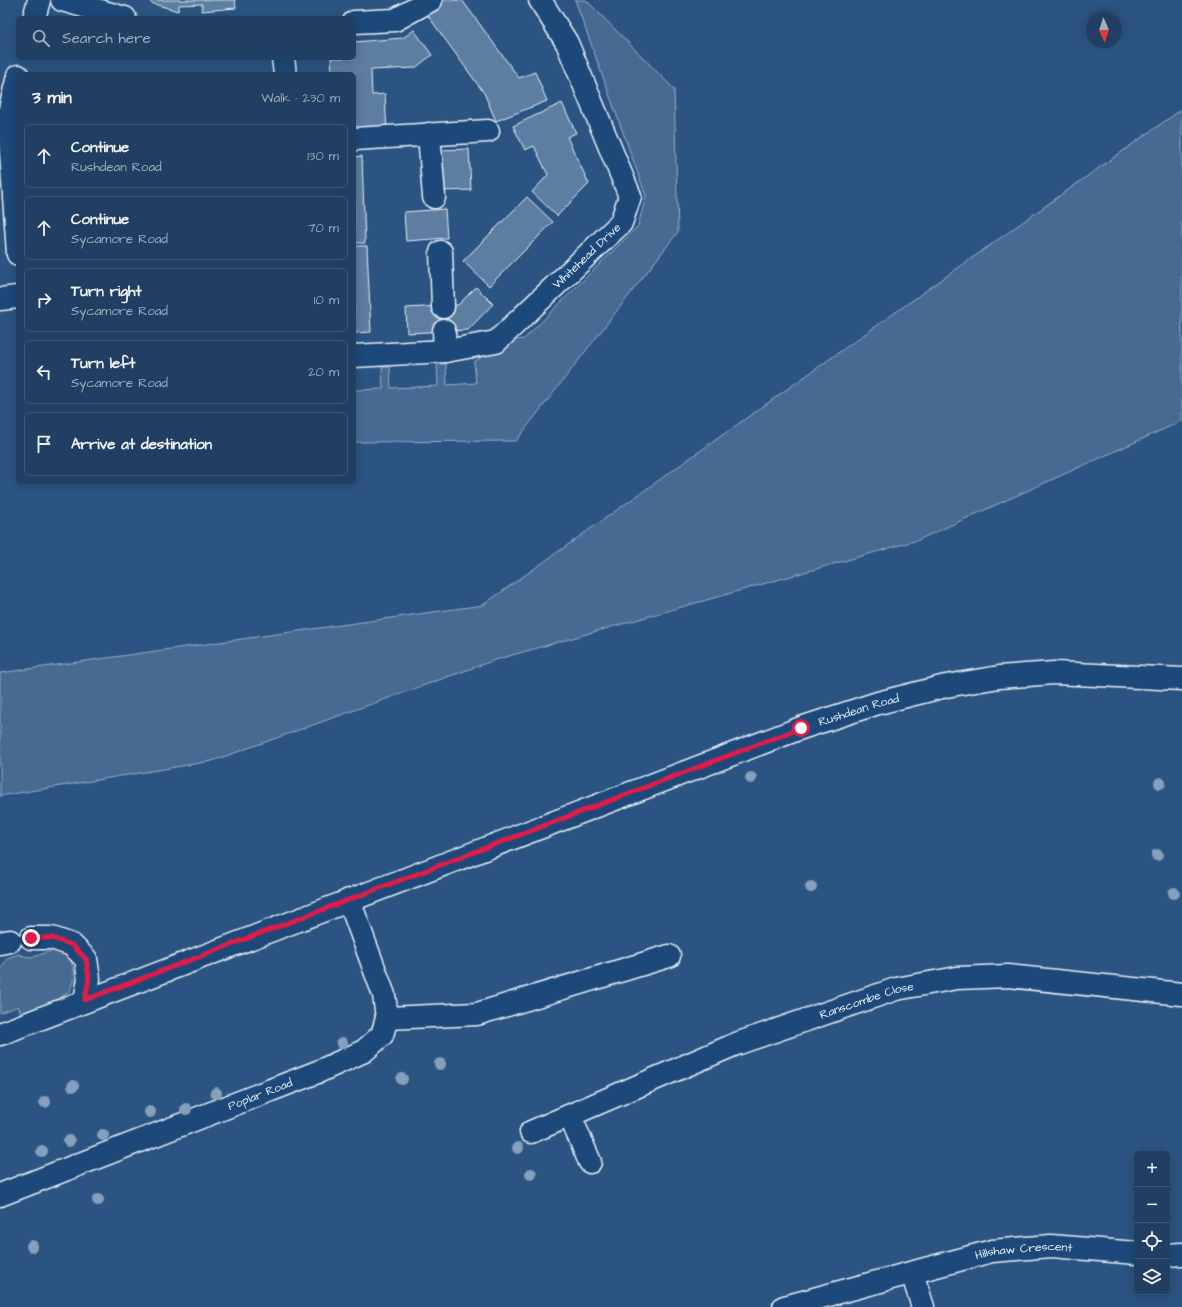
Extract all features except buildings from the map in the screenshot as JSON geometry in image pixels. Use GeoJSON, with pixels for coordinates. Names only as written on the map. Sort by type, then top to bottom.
{"type":"FeatureCollection","features":[{"type":"Feature","properties":{"kind":"street"},"geometry":{"type":"LineString","coordinates":[[35,16],[39,0]]}},
{"type":"Feature","properties":{"kind":"street"},"geometry":{"type":"LineString","coordinates":[[62,0],[106,6],[122,16]]}},
{"type":"Feature","properties":{"kind":"street"},"geometry":{"type":"LineString","coordinates":[[356,22],[395,20],[431,0]]}},
{"type":"Feature","properties":{"kind":"street","name":"Whitehead Drive"},"geometry":{"type":"LineString","coordinates":[[356,356],[444,341],[496,342],[621,223],[630,196],[567,43],[540,0]]}},
{"type":"Feature","properties":{"kind":"street"},"geometry":{"type":"LineString","coordinates":[[19,72],[22,60]]}},
{"type":"Feature","properties":{"kind":"street"},"geometry":{"type":"LineString","coordinates":[[283,60],[284,72]]}},
{"type":"Feature","properties":{"kind":"street"},"geometry":{"type":"LineString","coordinates":[[16,79],[5,103],[9,123],[16,225]]}},
{"type":"Feature","properties":{"kind":"street"},"geometry":{"type":"LineString","coordinates":[[356,139],[488,131]]}},
{"type":"Feature","properties":{"kind":"street"},"geometry":{"type":"LineString","coordinates":[[429,134],[434,197]]}},
{"type":"Feature","properties":{"kind":"street"},"geometry":{"type":"LineString","coordinates":[[441,252],[443,306]]}},
{"type":"Feature","properties":{"kind":"street"},"geometry":{"type":"LineString","coordinates":[[0,298],[16,297]]}},
{"type":"Feature","properties":{"kind":"street","name":"Rushdean Road"},"geometry":{"type":"LineString","coordinates":[[0,1034],[85,1000],[794,730],[878,703],[946,686],[999,677],[1054,673],[1182,679]]}},
{"type":"Feature","properties":{"kind":"street","name":"Poplar Road"},"geometry":{"type":"LineString","coordinates":[[0,1196],[320,1071],[364,1051],[382,1035],[387,1018],[384,995],[349,900]]}},
{"type":"Feature","properties":{"kind":"street"},"geometry":{"type":"LineString","coordinates":[[14,941],[52,938],[72,945],[86,959],[89,978],[85,1000]]}},
{"type":"Feature","properties":{"kind":"street"},"geometry":{"type":"LineString","coordinates":[[387,1018],[476,1014],[669,956]]}},
{"type":"Feature","properties":{"kind":"street","name":"Ranscombe Close"},"geometry":{"type":"LineString","coordinates":[[531,1132],[736,1044],[896,989],[956,978],[1008,976],[1182,994]]}},
{"type":"Feature","properties":{"kind":"street"},"geometry":{"type":"LineString","coordinates":[[570,1116],[590,1162]]}},
{"type":"Feature","properties":{"kind":"street","name":"Hillshaw Crescent"},"geometry":{"type":"LineString","coordinates":[[784,1307],[992,1251],[1051,1246],[1134,1253]]}},
{"type":"Feature","properties":{"kind":"street"},"geometry":{"type":"LineString","coordinates":[[1170,1255],[1182,1254]]}},
{"type":"Feature","properties":{"kind":"street"},"geometry":{"type":"LineString","coordinates":[[912,1273],[923,1307]]}},
{"type":"Feature","properties":{"kind":"shaded area"},"geometry":{"type":"Polygon","coordinates":[[[575,0],[586,0],[674,89],[678,232],[516,441],[356,442],[356,390],[383,389],[382,367],[390,367],[391,388],[438,386],[437,364],[446,364],[447,385],[476,383],[474,362],[510,341],[524,339],[638,226],[646,196],[575,0]]]}},
{"type":"Feature","properties":{"kind":"shaded area"},"geometry":{"type":"Polygon","coordinates":[[[1182,109],[1182,421],[918,540],[495,660],[212,761],[0,796],[0,673],[483,605],[1182,109]]]}},
{"type":"Feature","properties":{"kind":"shaded area"},"geometry":{"type":"Polygon","coordinates":[[[58,950],[70,957],[75,975],[70,991],[55,1001],[21,1014],[18,1006],[0,1013],[0,971],[7,958],[19,954],[34,957],[58,950]]]}},
{"type":"Feature","properties":{"kind":"route"},"geometry":{"type":"LineString","coordinates":[[31,938],[52,938],[72,945],[86,959],[89,978],[85,1000],[801,728]]}}]}
